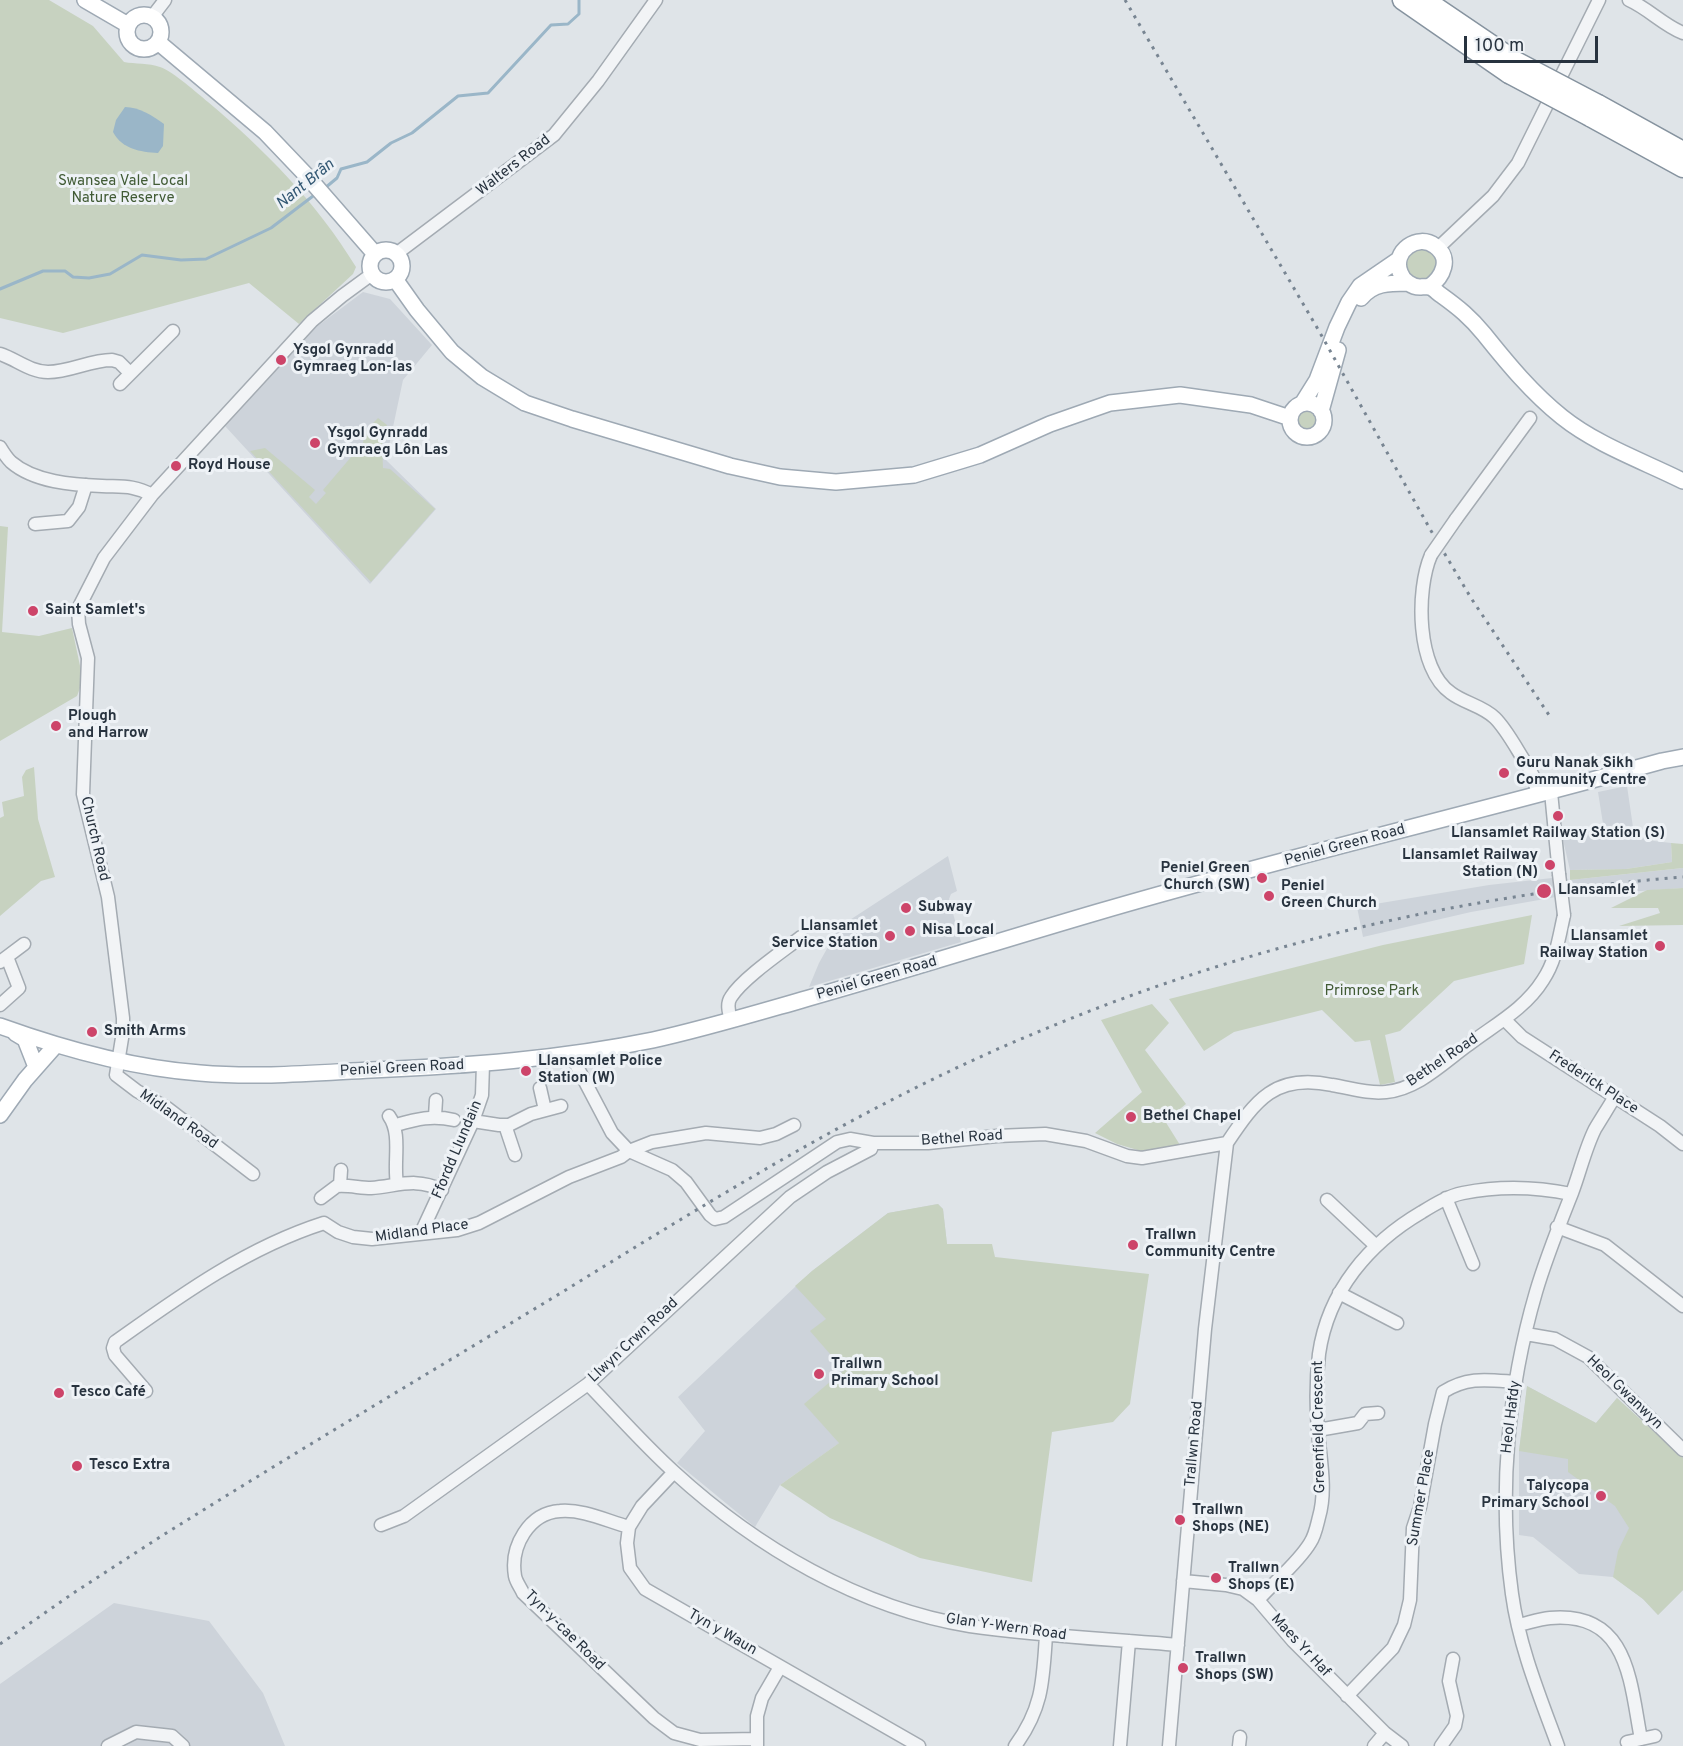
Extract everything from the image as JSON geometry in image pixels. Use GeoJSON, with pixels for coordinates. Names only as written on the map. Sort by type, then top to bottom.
{"type":"FeatureCollection","features":[{"type":"Feature","properties":{"kind":"highway"},"geometry":{"type":"LineString","coordinates":[[1402,0],[1513,67],[1594,111],[1683,151]]}},
{"type":"Feature","properties":{"kind":"highway"},"geometry":{"type":"LineString","coordinates":[[1426,0],[1513,67]]}},
{"type":"Feature","properties":{"kind":"highway"},"geometry":{"type":"LineString","coordinates":[[1594,111],[1683,169]]}},
{"type":"Feature","properties":{"kind":"main road"},"geometry":{"type":"LineString","coordinates":[[85,0],[128,25]]}},
{"type":"Feature","properties":{"kind":"main road"},"geometry":{"type":"LineString","coordinates":[[138,15],[152,17],[161,28],[158,42],[148,48],[136,47],[128,37],[128,25],[138,15]]}},
{"type":"Feature","properties":{"kind":"main road"},"geometry":{"type":"LineString","coordinates":[[158,42],[265,132],[375,254]]}},
{"type":"Feature","properties":{"kind":"main road"},"geometry":{"type":"LineString","coordinates":[[1420,241],[1430,243],[1438,248],[1444,258],[1444,270],[1439,280],[1429,286],[1417,287],[1407,283],[1385,283],[1366,291],[1356,303],[1344,329],[1321,411],[1323,416],[1320,432],[1310,437],[1295,433],[1290,418],[1317,380],[1349,302],[1359,286],[1398,260],[1402,251],[1410,244],[1420,241]]}},
{"type":"Feature","properties":{"kind":"main road"},"geometry":{"type":"LineString","coordinates":[[385,250],[400,258],[401,269],[395,279],[383,282],[372,274],[370,264],[375,254],[385,250]]}},
{"type":"Feature","properties":{"kind":"main road"},"geometry":{"type":"LineString","coordinates":[[1398,260],[1400,273],[1407,283]]}},
{"type":"Feature","properties":{"kind":"main road"},"geometry":{"type":"LineString","coordinates":[[395,279],[452,352],[482,377],[525,403],[730,466],[780,477],[836,482],[914,475],[980,455],[1070,417],[1110,403],[1180,395],[1251,405],[1290,418]]}},
{"type":"Feature","properties":{"kind":"main road"},"geometry":{"type":"LineString","coordinates":[[1429,286],[1468,315],[1516,374],[1563,417],[1596,439],[1683,481]]}},
{"type":"Feature","properties":{"kind":"main road"},"geometry":{"type":"LineString","coordinates":[[1302,404],[1311,404],[1321,411]]}},
{"type":"Feature","properties":{"kind":"main road","name":"Peniel Green Road"},"geometry":{"type":"LineString","coordinates":[[4,1027],[55,1046],[167,1070],[246,1076],[483,1064],[571,1055],[652,1040],[731,1020],[946,959],[1099,912],[1683,757]]}},
{"type":"Feature","properties":{"kind":"main road"},"geometry":{"type":"LineString","coordinates":[[4,1027],[25,1039],[36,1067]]}},
{"type":"Feature","properties":{"kind":"main road"},"geometry":{"type":"LineString","coordinates":[[0,1115],[55,1046]]}},
{"type":"Feature","properties":{"kind":"street"},"geometry":{"type":"LineString","coordinates":[[152,17],[165,0]]}},
{"type":"Feature","properties":{"kind":"street","name":"Walters Road"},"geometry":{"type":"LineString","coordinates":[[396,254],[554,135],[598,81],[656,0]]}},
{"type":"Feature","properties":{"kind":"street"},"geometry":{"type":"LineString","coordinates":[[1438,248],[1493,196],[1518,163],[1599,0]]}},
{"type":"Feature","properties":{"kind":"street"},"geometry":{"type":"LineString","coordinates":[[1629,0],[1645,7],[1671,28],[1683,33]]}},
{"type":"Feature","properties":{"kind":"street"},"geometry":{"type":"LineString","coordinates":[[0,447],[10,461],[27,472],[44,478],[86,485],[137,487],[152,495],[312,321],[372,274]]}},
{"type":"Feature","properties":{"kind":"street"},"geometry":{"type":"LineString","coordinates":[[120,384],[173,331]]}},
{"type":"Feature","properties":{"kind":"street"},"geometry":{"type":"LineString","coordinates":[[0,354],[17,360],[29,368],[47,372],[112,360],[130,373]]}},
{"type":"Feature","properties":{"kind":"street","name":"Bethel Road"},"geometry":{"type":"LineString","coordinates":[[629,1151],[672,1170],[686,1182],[715,1219],[724,1217],[837,1142],[850,1139],[873,1143],[928,1143],[1046,1134],[1086,1141],[1127,1156],[1142,1158],[1227,1143],[1256,1103],[1280,1088],[1304,1080],[1336,1085],[1360,1092],[1387,1092],[1400,1089],[1432,1072],[1468,1044],[1505,1020],[1543,980],[1556,951],[1564,915],[1544,793],[1494,717],[1450,693],[1434,674],[1425,651],[1422,622],[1425,573],[1431,555],[1530,418]]}},
{"type":"Feature","properties":{"kind":"street"},"geometry":{"type":"LineString","coordinates":[[35,524],[68,521],[79,507],[86,485]]}},
{"type":"Feature","properties":{"kind":"street","name":"Church Road"},"geometry":{"type":"LineString","coordinates":[[118,1060],[123,1018],[109,908],[83,794],[88,658],[79,624],[78,609],[104,558],[152,495]]}},
{"type":"Feature","properties":{"kind":"street"},"geometry":{"type":"LineString","coordinates":[[731,1020],[728,1009],[731,996],[750,977],[801,937]]}},
{"type":"Feature","properties":{"kind":"street"},"geometry":{"type":"LineString","coordinates":[[0,1005],[19,988],[4,959],[24,944]]}},
{"type":"Feature","properties":{"kind":"street","name":"Frederick Place"},"geometry":{"type":"LineString","coordinates":[[1505,1020],[1522,1037],[1660,1126],[1683,1144]]}},
{"type":"Feature","properties":{"kind":"street"},"geometry":{"type":"LineString","coordinates":[[571,1055],[612,1132],[629,1151]]}},
{"type":"Feature","properties":{"kind":"street","name":"Midland Road"},"geometry":{"type":"LineString","coordinates":[[118,1060],[117,1078],[167,1108],[253,1174]]}},
{"type":"Feature","properties":{"kind":"street","name":"Ffordd Llundain"},"geometry":{"type":"LineString","coordinates":[[421,1233],[473,1121],[482,1095],[483,1064]]}},
{"type":"Feature","properties":{"kind":"street"},"geometry":{"type":"LineString","coordinates":[[540,1088],[545,1110]]}},
{"type":"Feature","properties":{"kind":"street","name":"Heol Hafdy"},"geometry":{"type":"LineString","coordinates":[[1558,1746],[1534,1679],[1512,1595],[1507,1546],[1507,1460],[1516,1382],[1536,1293],[1557,1227],[1594,1131],[1614,1098]]}},
{"type":"Feature","properties":{"kind":"street"},"geometry":{"type":"LineString","coordinates":[[435,1116],[436,1100]]}},
{"type":"Feature","properties":{"kind":"street"},"geometry":{"type":"LineString","coordinates":[[473,1121],[505,1125],[561,1106]]}},
{"type":"Feature","properties":{"kind":"street"},"geometry":{"type":"LineString","coordinates":[[397,1184],[393,1121],[435,1116],[454,1120]]}},
{"type":"Feature","properties":{"kind":"street"},"geometry":{"type":"LineString","coordinates":[[505,1125],[514,1155]]}},
{"type":"Feature","properties":{"kind":"street","name":"Midland Place"},"geometry":{"type":"LineString","coordinates":[[146,1391],[115,1355],[113,1348],[115,1342],[184,1292],[253,1251],[302,1230],[324,1223],[338,1232],[353,1237],[372,1239],[457,1230],[479,1223],[560,1181],[652,1142],[706,1133],[760,1138],[776,1134],[794,1125]]}},
{"type":"Feature","properties":{"kind":"street","name":"Llwyn Crwn Road"},"geometry":{"type":"LineString","coordinates":[[381,1525],[404,1516],[588,1384],[790,1197],[826,1172],[871,1149],[873,1143]]}},
{"type":"Feature","properties":{"kind":"street","name":"Trallwn Road"},"geometry":{"type":"LineString","coordinates":[[1169,1746],[1205,1329],[1227,1143]]}},
{"type":"Feature","properties":{"kind":"street"},"geometry":{"type":"LineString","coordinates":[[340,1185],[341,1170]]}},
{"type":"Feature","properties":{"kind":"street"},"geometry":{"type":"LineString","coordinates":[[777,1181],[790,1197]]}},
{"type":"Feature","properties":{"kind":"street"},"geometry":{"type":"LineString","coordinates":[[321,1198],[330,1189],[340,1185],[371,1188],[417,1182],[442,1190]]}},
{"type":"Feature","properties":{"kind":"street","name":"Greenfield Crescent"},"geometry":{"type":"LineString","coordinates":[[1258,1600],[1311,1542],[1320,1515],[1323,1477],[1318,1430],[1319,1355],[1325,1325],[1339,1293],[1356,1267],[1376,1245],[1407,1221],[1446,1198],[1463,1192],[1541,1188],[1571,1194]]}},
{"type":"Feature","properties":{"kind":"street"},"geometry":{"type":"LineString","coordinates":[[1446,1198],[1473,1264]]}},
{"type":"Feature","properties":{"kind":"street"},"geometry":{"type":"LineString","coordinates":[[1327,1200],[1376,1245]]}},
{"type":"Feature","properties":{"kind":"street"},"geometry":{"type":"LineString","coordinates":[[1557,1227],[1605,1245],[1683,1306]]}},
{"type":"Feature","properties":{"kind":"street"},"geometry":{"type":"LineString","coordinates":[[1339,1293],[1396,1323]]}},
{"type":"Feature","properties":{"kind":"street","name":"Heol Gwanwyn"},"geometry":{"type":"LineString","coordinates":[[1526,1334],[1555,1339],[1588,1357],[1683,1449]]}},
{"type":"Feature","properties":{"kind":"street","name":"Summer Place"},"geometry":{"type":"LineString","coordinates":[[1347,1696],[1393,1648],[1404,1625],[1410,1600],[1413,1528],[1420,1506],[1443,1392],[1457,1383],[1474,1379],[1516,1382]]}},
{"type":"Feature","properties":{"kind":"street","name":"Glan Y-Wern Road"},"geometry":{"type":"LineString","coordinates":[[588,1384],[674,1472],[744,1530],[795,1561],[850,1589],[904,1610],[968,1625],[1046,1635],[1178,1645]]}},
{"type":"Feature","properties":{"kind":"street"},"geometry":{"type":"LineString","coordinates":[[1318,1430],[1358,1423],[1365,1414],[1378,1413]]}},
{"type":"Feature","properties":{"kind":"street"},"geometry":{"type":"LineString","coordinates":[[629,1527],[642,1506],[674,1472]]}},
{"type":"Feature","properties":{"kind":"street","name":"Tyn-y-cae Road"},"geometry":{"type":"LineString","coordinates":[[629,1527],[579,1512],[562,1511],[538,1518],[527,1528],[519,1541],[515,1554],[515,1577],[523,1593],[654,1718],[674,1733],[700,1740],[758,1743]]}},
{"type":"Feature","properties":{"kind":"street","name":"Tyn y Waun"},"geometry":{"type":"LineString","coordinates":[[629,1527],[627,1543],[630,1568],[645,1589],[919,1746]]}},
{"type":"Feature","properties":{"kind":"street","name":"Maes Yr Haf"},"geometry":{"type":"LineString","coordinates":[[1183,1581],[1243,1589],[1258,1600],[1293,1641],[1347,1696],[1385,1733],[1402,1746]]}},
{"type":"Feature","properties":{"kind":"street"},"geometry":{"type":"LineString","coordinates":[[1518,1625],[1549,1618],[1566,1618],[1593,1624],[1605,1632],[1616,1643],[1625,1660],[1641,1739]]}},
{"type":"Feature","properties":{"kind":"street"},"geometry":{"type":"LineString","coordinates":[[1015,1746],[1026,1730],[1039,1702],[1043,1683],[1046,1635]]}},
{"type":"Feature","properties":{"kind":"street"},"geometry":{"type":"LineString","coordinates":[[1120,1746],[1129,1641]]}},
{"type":"Feature","properties":{"kind":"street"},"geometry":{"type":"LineString","coordinates":[[1441,1746],[1455,1726],[1456,1709],[1449,1681],[1453,1659]]}},
{"type":"Feature","properties":{"kind":"street"},"geometry":{"type":"LineString","coordinates":[[758,1743],[757,1716],[762,1698],[780,1667]]}},
{"type":"Feature","properties":{"kind":"street"},"geometry":{"type":"LineString","coordinates":[[108,1746],[136,1732],[172,1736],[183,1746]]}},
{"type":"Feature","properties":{"kind":"street"},"geometry":{"type":"LineString","coordinates":[[1374,1746],[1385,1733]]}},
{"type":"Feature","properties":{"kind":"street"},"geometry":{"type":"LineString","coordinates":[[1628,1742],[1655,1736]]}},
{"type":"Feature","properties":{"kind":"shaded area","name":"Ysgol Gynradd Gymraeg Lôn Las"},"geometry":{"type":"Polygon","coordinates":[[[363,292],[390,299],[432,345],[403,380],[386,460],[436,509],[370,584],[225,426],[315,328],[363,292]]]}},
{"type":"Feature","properties":{"kind":"shaded area"},"geometry":{"type":"Polygon","coordinates":[[[1627,786],[1634,834],[1654,841],[1671,843],[1672,862],[1626,869],[1570,870],[1561,831],[1604,830],[1598,792],[1627,786]]]}},
{"type":"Feature","properties":{"kind":"shaded area"},"geometry":{"type":"Polygon","coordinates":[[[948,856],[957,891],[951,894],[949,899],[961,942],[809,987],[839,927],[948,856]]]}},
{"type":"Feature","properties":{"kind":"shaded area"},"geometry":{"type":"Polygon","coordinates":[[[1683,868],[1683,888],[1556,897],[1471,912],[1363,937],[1357,907],[1489,885],[1552,878],[1570,880],[1683,868]]]}},
{"type":"Feature","properties":{"kind":"shaded area","name":"Trallwn Primary School"},"geometry":{"type":"Polygon","coordinates":[[[938,1204],[943,1209],[947,1244],[968,1352],[780,1485],[755,1527],[677,1463],[705,1431],[678,1397],[812,1271],[888,1213],[938,1204]]]}},
{"type":"Feature","properties":{"kind":"shaded area","name":"Talycopa Primary School"},"geometry":{"type":"Polygon","coordinates":[[[1527,1386],[1596,1423],[1617,1398],[1683,1458],[1683,1590],[1658,1615],[1643,1599],[1613,1577],[1579,1574],[1533,1537],[1519,1535],[1519,1451],[1527,1386]]]}},
{"type":"Feature","properties":{"kind":"shaded area"},"geometry":{"type":"Polygon","coordinates":[[[114,1603],[209,1621],[263,1693],[285,1746],[0,1746],[0,1684],[114,1603]]]}},
{"type":"Feature","properties":{"kind":"green space","name":"Swansea Vale Local Nature Reserve"},"geometry":{"type":"Polygon","coordinates":[[[0,0],[49,0],[93,26],[124,62],[160,67],[185,83],[250,139],[289,178],[341,244],[356,267],[353,274],[299,324],[249,283],[63,333],[0,318],[0,0]]]}},
{"type":"Feature","properties":{"kind":"green space"},"geometry":{"type":"Polygon","coordinates":[[[1421,248],[1432,253],[1437,264],[1432,275],[1421,280],[1410,275],[1405,264],[1410,253],[1421,248]]]}},
{"type":"Feature","properties":{"kind":"green space"},"geometry":{"type":"Polygon","coordinates":[[[1302,409],[1310,409],[1317,416],[1317,424],[1310,431],[1302,431],[1295,424],[1295,416],[1302,409]]]}},
{"type":"Feature","properties":{"kind":"green space"},"geometry":{"type":"Polygon","coordinates":[[[378,418],[387,425],[382,442],[383,468],[390,469],[435,509],[371,582],[250,451],[265,448],[315,490],[309,497],[316,504],[326,493],[323,490],[363,443],[365,431],[378,418]]]}},
{"type":"Feature","properties":{"kind":"green space"},"geometry":{"type":"Polygon","coordinates":[[[0,526],[8,527],[2,632],[39,636],[72,628],[83,680],[77,696],[0,741],[0,526]]]}},
{"type":"Feature","properties":{"kind":"green space"},"geometry":{"type":"Polygon","coordinates":[[[34,767],[38,819],[55,877],[41,881],[0,916],[0,818],[4,816],[2,802],[24,796],[22,777],[26,770],[34,767]]]}},
{"type":"Feature","properties":{"kind":"green space"},"geometry":{"type":"Polygon","coordinates":[[[1671,843],[1683,844],[1683,868],[1570,880],[1570,870],[1626,869],[1672,862],[1671,843]]]}},
{"type":"Feature","properties":{"kind":"green space"},"geometry":{"type":"Polygon","coordinates":[[[1683,888],[1683,925],[1619,926],[1660,913],[1658,908],[1611,908],[1647,890],[1683,888]]]}},
{"type":"Feature","properties":{"kind":"green space","name":"Primrose Park"},"geometry":{"type":"Polygon","coordinates":[[[1532,915],[1524,964],[1454,981],[1400,1031],[1385,1035],[1395,1082],[1380,1085],[1370,1040],[1355,1042],[1322,1010],[1234,1032],[1204,1051],[1169,999],[1383,945],[1532,915]]]}},
{"type":"Feature","properties":{"kind":"green space"},"geometry":{"type":"Polygon","coordinates":[[[1152,1004],[1169,1023],[1145,1050],[1186,1104],[1165,1121],[1180,1145],[1141,1151],[1117,1144],[1095,1133],[1142,1092],[1101,1020],[1152,1004]]]}},
{"type":"Feature","properties":{"kind":"green space"},"geometry":{"type":"Polygon","coordinates":[[[938,1204],[943,1209],[947,1244],[992,1244],[995,1257],[1149,1274],[1130,1404],[1113,1422],[1052,1432],[1032,1582],[920,1558],[830,1518],[780,1485],[839,1443],[804,1404],[844,1370],[810,1331],[826,1319],[795,1286],[888,1213],[938,1204]]]}},
{"type":"Feature","properties":{"kind":"green space","name":"Talycopa Primary School"},"geometry":{"type":"Polygon","coordinates":[[[1527,1386],[1596,1423],[1617,1398],[1683,1458],[1683,1590],[1658,1615],[1643,1599],[1613,1577],[1618,1551],[1629,1528],[1615,1506],[1568,1472],[1568,1459],[1519,1451],[1527,1386]]]}},
{"type":"Feature","properties":{"kind":"water"},"geometry":{"type":"Polygon","coordinates":[[[125,107],[141,110],[164,124],[163,146],[158,153],[145,152],[126,146],[117,138],[113,132],[116,120],[125,107]]]}},
{"type":"Feature","properties":{"kind":"waterway","name":"Nant Brân"},"geometry":{"type":"LineString","coordinates":[[325,188],[337,178],[341,169],[367,162],[391,143],[412,133],[458,96],[488,93],[551,25],[568,24],[579,14],[579,0]]}},
{"type":"Feature","properties":{"kind":"waterway","name":"Nant Brân"},"geometry":{"type":"LineString","coordinates":[[0,289],[43,271],[65,271],[73,277],[89,278],[110,274],[142,255],[181,260],[206,259],[271,228],[317,193]]}},
{"type":"Feature","properties":{"kind":"railway"},"geometry":{"type":"LineString","coordinates":[[1125,0],[1319,331],[1430,529],[1471,598],[1551,718]]}},
{"type":"Feature","properties":{"kind":"railway"},"geometry":{"type":"LineString","coordinates":[[0,1644],[160,1537],[681,1219],[859,1117],[982,1056],[1121,999],[1278,948],[1439,910],[1601,885],[1683,877]]}},
{"type":"Feature","properties":{"kind":"place","name":"Ysgol Gynradd Gymraeg Lon-las"},"geometry":{"type":"Point","coordinates":[281,360]}},
{"type":"Feature","properties":{"kind":"place","name":"Ysgol Gynradd Gymraeg Lôn Las"},"geometry":{"type":"Point","coordinates":[315,443]}},
{"type":"Feature","properties":{"kind":"place","name":"Royd House"},"geometry":{"type":"Point","coordinates":[176,466]}},
{"type":"Feature","properties":{"kind":"place","name":"Saint Samlet's"},"geometry":{"type":"Point","coordinates":[33,611]}},
{"type":"Feature","properties":{"kind":"place","name":"Plough and Harrow"},"geometry":{"type":"Point","coordinates":[56,726]}},
{"type":"Feature","properties":{"kind":"place","name":"Guru Nanak Sikh Community Centre"},"geometry":{"type":"Point","coordinates":[1504,773]}},
{"type":"Feature","properties":{"kind":"place","name":"Llansamlet Railway Station (S)"},"geometry":{"type":"Point","coordinates":[1558,816]}},
{"type":"Feature","properties":{"kind":"place","name":"Llansamlet Railway Station (N)"},"geometry":{"type":"Point","coordinates":[1550,865]}},
{"type":"Feature","properties":{"kind":"place","name":"Peniel Green Church (SW)"},"geometry":{"type":"Point","coordinates":[1262,878]}},
{"type":"Feature","properties":{"kind":"place","name":"Llansamlet"},"geometry":{"type":"Point","coordinates":[1544,891]}},
{"type":"Feature","properties":{"kind":"place","name":"Peniel Green Church"},"geometry":{"type":"Point","coordinates":[1269,896]}},
{"type":"Feature","properties":{"kind":"place","name":"Subway"},"geometry":{"type":"Point","coordinates":[906,908]}},
{"type":"Feature","properties":{"kind":"place","name":"Nisa Local"},"geometry":{"type":"Point","coordinates":[910,931]}},
{"type":"Feature","properties":{"kind":"place","name":"Llansamlet Service Station"},"geometry":{"type":"Point","coordinates":[890,936]}},
{"type":"Feature","properties":{"kind":"place","name":"Llansamlet Railway Station"},"geometry":{"type":"Point","coordinates":[1660,946]}},
{"type":"Feature","properties":{"kind":"place","name":"Smith Arms"},"geometry":{"type":"Point","coordinates":[92,1032]}},
{"type":"Feature","properties":{"kind":"place","name":"Llansamlet Police Station (W)"},"geometry":{"type":"Point","coordinates":[526,1071]}},
{"type":"Feature","properties":{"kind":"place","name":"Bethel Chapel"},"geometry":{"type":"Point","coordinates":[1131,1117]}},
{"type":"Feature","properties":{"kind":"place","name":"Trallwn Community Centre"},"geometry":{"type":"Point","coordinates":[1133,1245]}},
{"type":"Feature","properties":{"kind":"place","name":"Trallwn Primary School"},"geometry":{"type":"Point","coordinates":[819,1374]}},
{"type":"Feature","properties":{"kind":"place","name":"Tesco Café"},"geometry":{"type":"Point","coordinates":[59,1393]}},
{"type":"Feature","properties":{"kind":"place","name":"Tesco Extra"},"geometry":{"type":"Point","coordinates":[77,1466]}},
{"type":"Feature","properties":{"kind":"place","name":"Talycopa Primary School"},"geometry":{"type":"Point","coordinates":[1601,1496]}},
{"type":"Feature","properties":{"kind":"place","name":"Trallwn Shops (NE)"},"geometry":{"type":"Point","coordinates":[1180,1520]}},
{"type":"Feature","properties":{"kind":"place","name":"Trallwn Shops (E)"},"geometry":{"type":"Point","coordinates":[1216,1578]}},
{"type":"Feature","properties":{"kind":"place","name":"Trallwn Shops (SW)"},"geometry":{"type":"Point","coordinates":[1183,1668]}}]}
